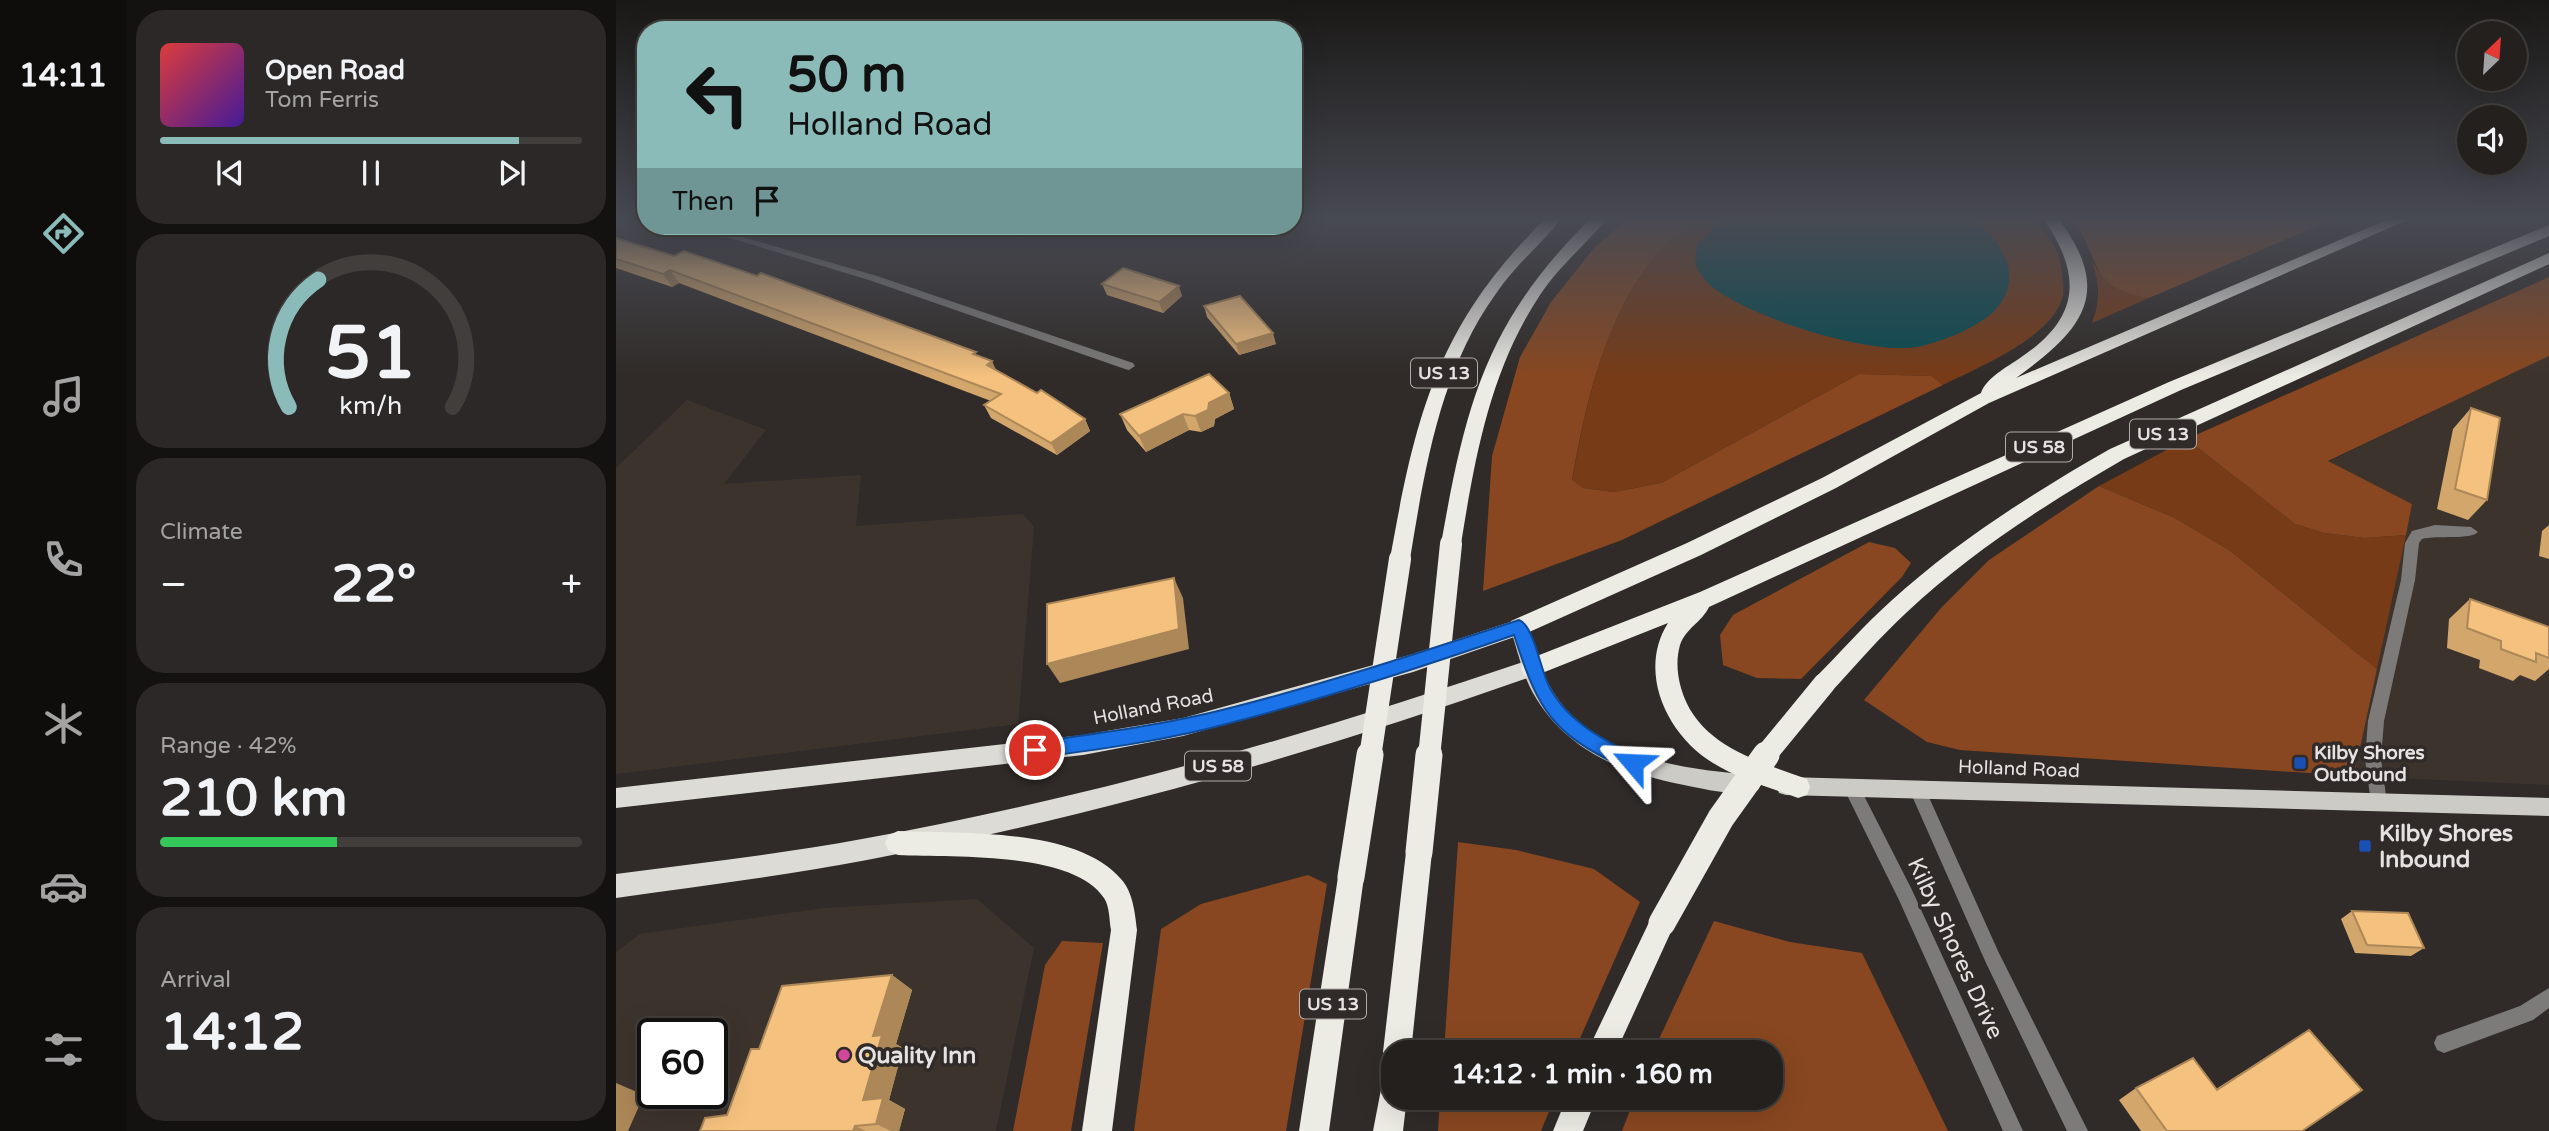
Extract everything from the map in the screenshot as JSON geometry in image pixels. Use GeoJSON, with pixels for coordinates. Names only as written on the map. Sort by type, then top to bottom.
{"type":"FeatureCollection","features":[{"type":"Feature","properties":{"kind":"highway","name":"US 13"},"geometry":{"type":"LineString","coordinates":[[1314,1131],[1401,559],[1425,426],[1457,342],[1505,271]]}},
{"type":"Feature","properties":{"kind":"highway"},"geometry":{"type":"LineString","coordinates":[[1398,1040],[1451,544],[1469,436],[1488,375],[1526,303],[1549,271]]}},
{"type":"Feature","properties":{"kind":"highway"},"geometry":{"type":"LineString","coordinates":[[1983,399],[2003,375],[2052,343],[2067,326],[2080,290],[2079,271]]}},
{"type":"Feature","properties":{"kind":"highway","name":"US 58"},"geometry":{"type":"LineString","coordinates":[[1519,626],[1707,543],[1829,482],[1983,399],[2277,271]]}},
{"type":"Feature","properties":{"kind":"highway","name":"US 58"},"geometry":{"type":"LineString","coordinates":[[616,886],[898,843],[1107,796],[1262,754],[1532,668],[1707,598],[2175,386],[2451,271]]}},
{"type":"Feature","properties":{"kind":"highway","name":"US 13"},"geometry":{"type":"LineString","coordinates":[[1607,1040],[1662,923],[1721,818],[1765,756],[1824,684],[1898,607],[1926,583],[1988,534],[2063,485],[2118,454],[2521,271]]}},
{"type":"Feature","properties":{"kind":"highway"},"geometry":{"type":"LineString","coordinates":[[1707,598],[1682,622],[1669,646],[1665,666],[1672,698],[1693,732],[1710,748],[1732,762],[1798,787]]}},
{"type":"Feature","properties":{"kind":"highway","name":"Holland Road"},"geometry":{"type":"LineString","coordinates":[[616,798],[1056,748],[1183,727],[1376,674],[1519,626]]}},
{"type":"Feature","properties":{"kind":"highway"},"geometry":{"type":"LineString","coordinates":[[898,843],[1023,851],[1052,856],[1096,872],[1112,888],[1121,908],[1124,930],[1097,1131]]}},
{"type":"Feature","properties":{"kind":"highway"},"geometry":{"type":"LineString","coordinates":[[1388,1131],[1390,1110]]}},
{"type":"Feature","properties":{"kind":"highway"},"geometry":{"type":"LineString","coordinates":[[1568,1131],[1577,1110]]}},
{"type":"Feature","properties":{"kind":"main road","name":"Holland Road"},"geometry":{"type":"LineString","coordinates":[[1519,626],[1532,668],[1556,714],[1573,730],[1620,758],[1678,776],[1798,787],[2549,807]]}},
{"type":"Feature","properties":{"kind":"street"},"geometry":{"type":"LineString","coordinates":[[849,271],[1129,366]]}},
{"type":"Feature","properties":{"kind":"street"},"geometry":{"type":"LineString","coordinates":[[2379,803],[2373,760],[2376,721],[2408,580],[2412,543],[2417,535],[2435,530],[2471,532]]}},
{"type":"Feature","properties":{"kind":"street","name":"Kilby Shores Drive"},"geometry":{"type":"LineString","coordinates":[[1851,787],[1905,894],[2013,1131]]}},
{"type":"Feature","properties":{"kind":"street","name":"Kilby Shores Drive"},"geometry":{"type":"LineString","coordinates":[[1917,789],[1993,957],[2078,1131]]}},
{"type":"Feature","properties":{"kind":"street"},"geometry":{"type":"LineString","coordinates":[[2444,1043],[2526,1013],[2549,997]]}},
{"type":"Feature","properties":{"kind":"shaded area"},"geometry":{"type":"Polygon","coordinates":[[[1576,271],[1644,271],[1609,337],[1597,373],[1572,480],[1583,488],[1614,492],[1661,483],[1859,374],[1931,376],[1943,385],[1622,540],[1483,591],[1492,456],[1520,357],[1551,302],[1576,271]]]}},
{"type":"Feature","properties":{"kind":"shaded area"},"geometry":{"type":"Polygon","coordinates":[[[1644,271],[2062,271],[2063,285],[2063,296],[2056,311],[2030,338],[1994,360],[1943,385],[1930,376],[1859,374],[1661,483],[1614,492],[1583,488],[1572,481],[1587,410],[1609,337],[1644,271]]]}},
{"type":"Feature","properties":{"kind":"shaded area"},"geometry":{"type":"Polygon","coordinates":[[[2094,271],[2100,271],[2117,287],[2149,298],[2092,323],[2098,293],[2094,271]]]}},
{"type":"Feature","properties":{"kind":"shaded area"},"geometry":{"type":"Polygon","coordinates":[[[2100,271],[2213,271],[2149,298],[2113,286],[2100,271]]]}},
{"type":"Feature","properties":{"kind":"shaded area"},"geometry":{"type":"Polygon","coordinates":[[[2549,277],[2549,356],[2328,461],[2412,504],[2406,535],[2365,538],[2324,533],[2295,524],[2187,439],[2549,277]]]}},
{"type":"Feature","properties":{"kind":"shaded area"},"geometry":{"type":"Polygon","coordinates":[[[2549,356],[2549,785],[2354,776],[2412,504],[2328,462],[2549,356]]]}},
{"type":"Feature","properties":{"kind":"shaded area"},"geometry":{"type":"Polygon","coordinates":[[[687,400],[766,430],[724,484],[861,475],[856,526],[1023,514],[1034,527],[1018,724],[616,774],[616,468],[687,400]]]}},
{"type":"Feature","properties":{"kind":"shaded area"},"geometry":{"type":"Polygon","coordinates":[[[2187,439],[2295,524],[2324,533],[2365,538],[2406,535],[2377,669],[2229,550],[2175,518],[2099,486],[2187,439]]]}},
{"type":"Feature","properties":{"kind":"shaded area"},"geometry":{"type":"Polygon","coordinates":[[[2099,486],[2175,518],[2229,550],[2377,669],[2354,776],[1960,750],[1927,742],[1864,700],[1941,608],[1989,560],[2099,486]]]}},
{"type":"Feature","properties":{"kind":"shaded area"},"geometry":{"type":"Polygon","coordinates":[[[1869,542],[1895,548],[1911,563],[1902,577],[1801,679],[1757,678],[1723,665],[1720,635],[1733,615],[1869,542]]]}},
{"type":"Feature","properties":{"kind":"shaded area"},"geometry":{"type":"Polygon","coordinates":[[[1458,842],[1516,850],[1594,869],[1640,902],[1579,1040],[1445,1040],[1458,842]]]}},
{"type":"Feature","properties":{"kind":"shaded area"},"geometry":{"type":"Polygon","coordinates":[[[1308,875],[1327,884],[1286,1131],[1134,1131],[1161,929],[1201,904],[1308,875]]]}},
{"type":"Feature","properties":{"kind":"shaded area"},"geometry":{"type":"Polygon","coordinates":[[[977,899],[1034,948],[996,1131],[616,1131],[616,952],[640,934],[824,908],[977,899]]]}},
{"type":"Feature","properties":{"kind":"shaded area"},"geometry":{"type":"Polygon","coordinates":[[[1714,921],[1790,942],[1862,953],[1948,1131],[1622,1131],[1630,1110],[1783,1110],[1783,1040],[1659,1040],[1714,921]]]}},
{"type":"Feature","properties":{"kind":"shaded area"},"geometry":{"type":"Polygon","coordinates":[[[1062,941],[1103,943],[1071,1131],[1013,1131],[1045,965],[1062,941]]]}},
{"type":"Feature","properties":{"kind":"shaded area"},"geometry":{"type":"Polygon","coordinates":[[[1439,1110],[1550,1110],[1541,1131],[1438,1131],[1439,1110]]]}},
{"type":"Feature","properties":{"kind":"water"},"geometry":{"type":"Polygon","coordinates":[[[1699,271],[2008,271],[2009,273],[2003,299],[1987,317],[1960,333],[1941,340],[1922,346],[1901,348],[1874,346],[1810,331],[1748,308],[1707,282],[1699,271]]]}},
{"type":"Feature","properties":{"kind":"building"},"geometry":{"type":"Polygon","coordinates":[[[672,271],[742,271],[757,276],[761,273],[976,352],[973,354],[992,361],[987,365],[1037,393],[1041,390],[1085,419],[1051,443],[984,405],[1001,394],[672,271]]]}},
{"type":"Feature","properties":{"kind":"building"},"geometry":{"type":"Polygon","coordinates":[[[1119,271],[1132,271],[1179,286],[1159,302],[1102,284],[1119,271]]]}},
{"type":"Feature","properties":{"kind":"building"},"geometry":{"type":"Polygon","coordinates":[[[1240,296],[1273,333],[1236,344],[1204,306],[1240,296]]]}},
{"type":"Feature","properties":{"kind":"building"},"geometry":{"type":"Polygon","coordinates":[[[1209,374],[1229,393],[1209,403],[1208,410],[1195,416],[1183,414],[1139,436],[1120,414],[1209,374]]]}},
{"type":"Feature","properties":{"kind":"building"},"geometry":{"type":"Polygon","coordinates":[[[2471,408],[2500,418],[2487,500],[2455,489],[2471,408]]]}},
{"type":"Feature","properties":{"kind":"building"},"geometry":{"type":"Polygon","coordinates":[[[1174,578],[1179,629],[1047,664],[1047,604],[1174,578]]]}},
{"type":"Feature","properties":{"kind":"building"},"geometry":{"type":"Polygon","coordinates":[[[2470,599],[2549,627],[2549,658],[2536,653],[2536,662],[2501,649],[2501,641],[2467,628],[2470,599]]]}},
{"type":"Feature","properties":{"kind":"building"},"geometry":{"type":"Polygon","coordinates":[[[2352,911],[2408,913],[2424,948],[2367,945],[2352,911]]]}},
{"type":"Feature","properties":{"kind":"building","name":"Quality Inn"},"geometry":{"type":"Polygon","coordinates":[[[892,975],[873,1036],[882,1035],[863,1100],[883,1098],[876,1124],[855,1126],[853,1131],[700,1131],[705,1118],[727,1115],[751,1049],[759,1049],[782,986],[892,975]]]}},
{"type":"Feature","properties":{"kind":"building"},"geometry":{"type":"Polygon","coordinates":[[[2309,1030],[2362,1090],[2302,1131],[2167,1131],[2136,1088],[2193,1058],[2217,1090],[2309,1030]]]}},
{"type":"Feature","properties":{"kind":"place","name":"Kilby Shores Outbound"},"geometry":{"type":"Point","coordinates":[2300,763]}},
{"type":"Feature","properties":{"kind":"place","name":"Kilby Shores Inbound"},"geometry":{"type":"Point","coordinates":[2365,846]}},
{"type":"Feature","properties":{"kind":"place","name":"Quality Inn"},"geometry":{"type":"Point","coordinates":[844,1055]}},
{"type":"Feature","properties":{"kind":"route"},"geometry":{"type":"LineString","coordinates":[[1035,750],[1134,736],[1233,715],[1412,663],[1519,626],[1532,668],[1556,714],[1573,730],[1595,744],[1633,763]]}}]}
